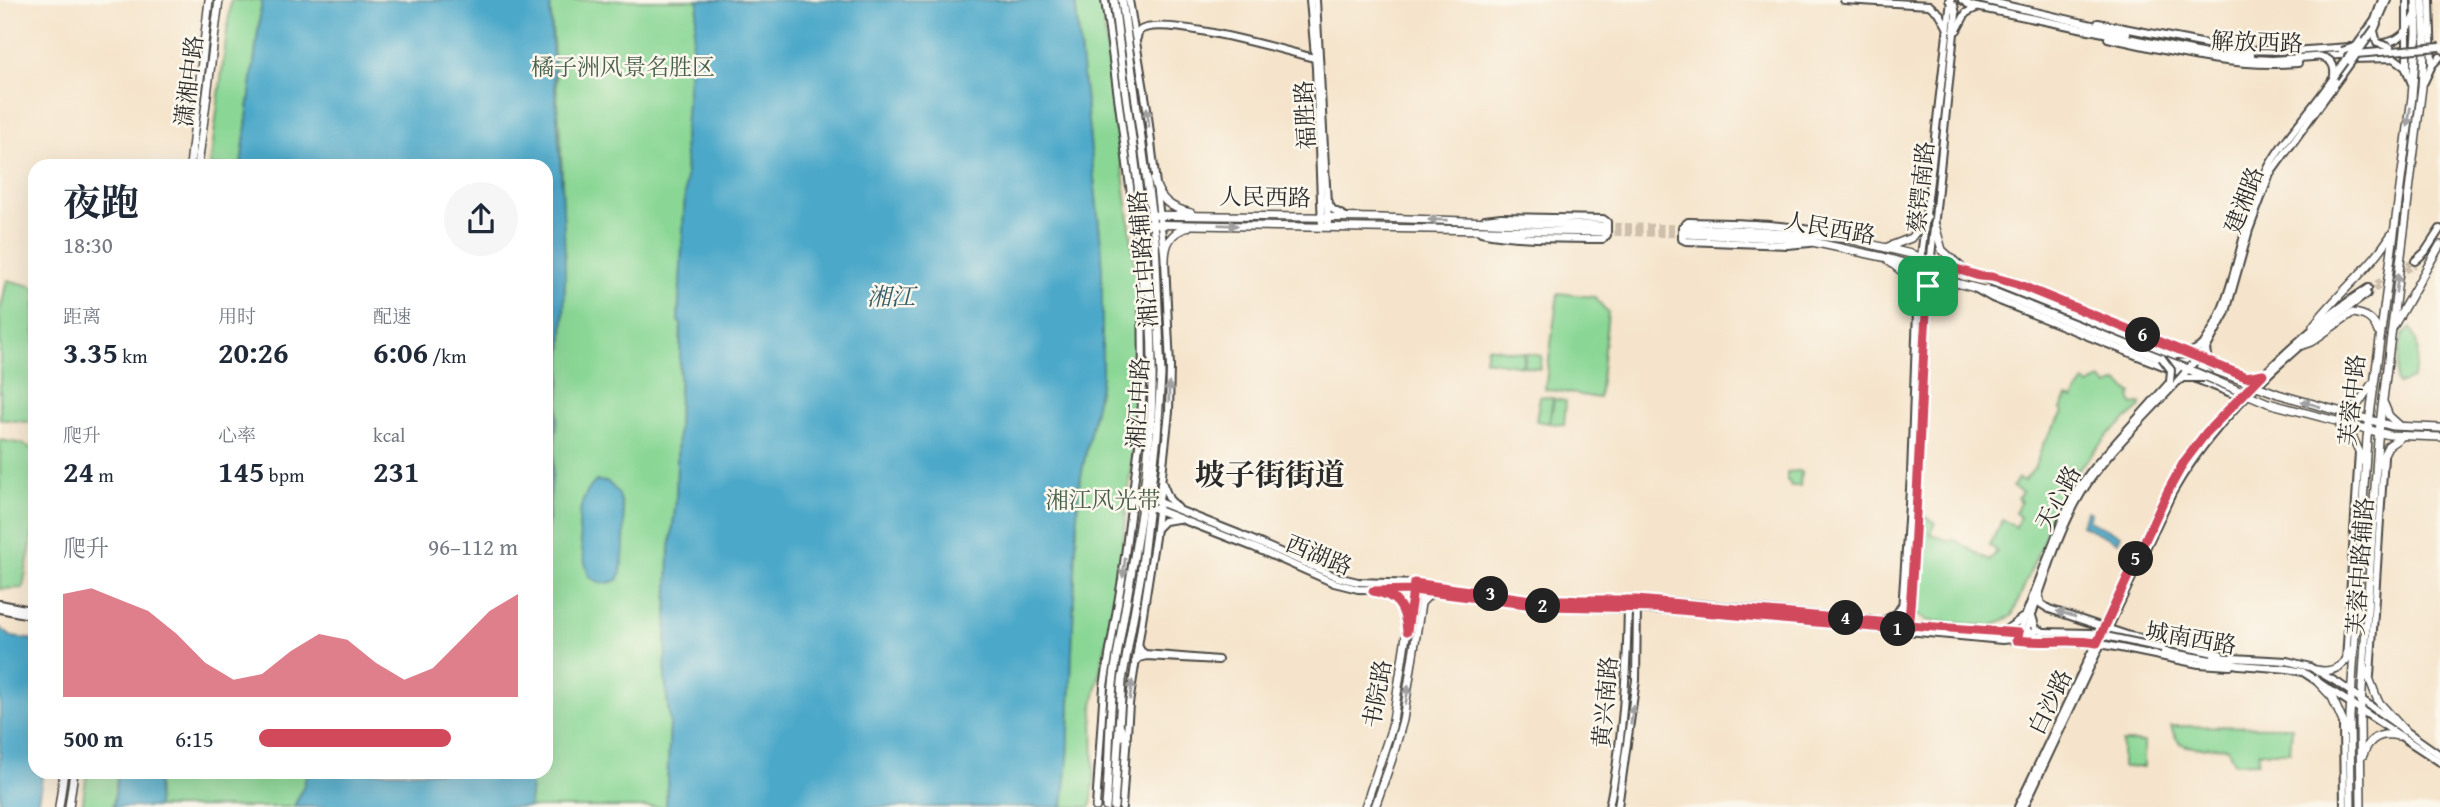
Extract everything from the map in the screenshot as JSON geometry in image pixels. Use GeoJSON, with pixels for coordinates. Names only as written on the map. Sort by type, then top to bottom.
{"type":"FeatureCollection","features":[{"type":"Feature","properties":{"kind":"main road","name":"潇湘中路"},"geometry":{"type":"LineString","coordinates":[[191,159],[209,0]]}},
{"type":"Feature","properties":{"kind":"main road","name":"潇湘中路"},"geometry":{"type":"LineString","coordinates":[[199,159],[219,0]]}},
{"type":"Feature","properties":{"kind":"main road","name":"湘江中路辅路"},"geometry":{"type":"LineString","coordinates":[[1105,0],[1134,215],[1148,224],[1165,261],[1169,401],[1161,471],[1150,503],[1155,537],[1134,664],[1122,807]]}},
{"type":"Feature","properties":{"kind":"main road","name":"湘江中路"},"geometry":{"type":"LineString","coordinates":[[1114,0],[1152,215]]}},
{"type":"Feature","properties":{"kind":"main road","name":"湘江中路"},"geometry":{"type":"LineString","coordinates":[[1114,807],[1122,681],[1150,503],[1153,360],[1148,224],[1152,215],[1122,0]]}},
{"type":"Feature","properties":{"kind":"main road","name":"湘江中路辅路"},"geometry":{"type":"LineString","coordinates":[[1096,807],[1105,677],[1122,579],[1140,437],[1143,382],[1142,276],[1148,224],[1152,215],[1154,180],[1137,38],[1129,0]]}},
{"type":"Feature","properties":{"kind":"main road","name":"福胜路"},"geometry":{"type":"LineString","coordinates":[[1310,0],[1325,228]]}},
{"type":"Feature","properties":{"kind":"main road","name":"福胜路"},"geometry":{"type":"LineString","coordinates":[[1314,58],[1316,0]]}},
{"type":"Feature","properties":{"kind":"main road"},"geometry":{"type":"LineString","coordinates":[[1844,0],[1929,5],[1940,14],[1948,30]]}},
{"type":"Feature","properties":{"kind":"main road","name":"解放西路"},"geometry":{"type":"LineString","coordinates":[[1962,0],[1968,5],[1978,7],[2084,26],[2115,26],[2222,48],[2273,51],[2387,43],[2402,37],[2409,28]]}},
{"type":"Feature","properties":{"kind":"main road","name":"解放西路"},"geometry":{"type":"LineString","coordinates":[[1983,0],[2084,26],[2228,57],[2272,60],[2356,54]]}},
{"type":"Feature","properties":{"kind":"main road"},"geometry":{"type":"LineString","coordinates":[[2385,0],[2374,34],[2377,43],[2390,47]]}},
{"type":"Feature","properties":{"kind":"main road"},"geometry":{"type":"LineString","coordinates":[[2342,51],[2350,49],[2360,41],[2385,0]]}},
{"type":"Feature","properties":{"kind":"main road"},"geometry":{"type":"LineString","coordinates":[[2407,0],[2407,71],[2413,90]]}},
{"type":"Feature","properties":{"kind":"main road","name":"芙蓉中路"},"geometry":{"type":"LineString","coordinates":[[2361,807],[2360,710],[2379,433],[2422,87],[2421,7],[2416,0]]}},
{"type":"Feature","properties":{"kind":"main road"},"geometry":{"type":"LineString","coordinates":[[2430,0],[2432,65]]}},
{"type":"Feature","properties":{"kind":"main road","name":"蔡锷南路"},"geometry":{"type":"LineString","coordinates":[[1905,627],[1903,603],[1912,462],[1917,303],[1950,1]]}},
{"type":"Feature","properties":{"kind":"main road","name":"蔡锷南路"},"geometry":{"type":"LineString","coordinates":[[1905,627],[1910,609],[1929,273],[1955,35],[1956,11],[1950,1]]}},
{"type":"Feature","properties":{"kind":"main road"},"geometry":{"type":"LineString","coordinates":[[1955,35],[1966,13],[1978,7]]}},
{"type":"Feature","properties":{"kind":"main road"},"geometry":{"type":"LineString","coordinates":[[2409,28],[2421,7],[2440,31]]}},
{"type":"Feature","properties":{"kind":"main road","name":"芙蓉中路"},"geometry":{"type":"LineString","coordinates":[[2351,807],[2349,738],[2367,430],[2413,90],[2421,7]]}},
{"type":"Feature","properties":{"kind":"main road"},"geometry":{"type":"LineString","coordinates":[[1132,19],[1141,24],[1183,24],[1314,58]]}},
{"type":"Feature","properties":{"kind":"main road","name":"解放西路"},"geometry":{"type":"LineString","coordinates":[[2084,26],[2101,36],[2220,61],[2282,64],[2387,56],[2398,60],[2407,71]]}},
{"type":"Feature","properties":{"kind":"main road"},"geometry":{"type":"LineString","coordinates":[[1137,38],[1142,28],[1183,27],[1314,58]]}},
{"type":"Feature","properties":{"kind":"main road"},"geometry":{"type":"LineString","coordinates":[[2356,54],[2375,28]]}},
{"type":"Feature","properties":{"kind":"main road","name":"解放西路"},"geometry":{"type":"LineString","coordinates":[[2123,35],[2221,52],[2272,55],[2342,51],[2356,54]]}},
{"type":"Feature","properties":{"kind":"main road"},"geometry":{"type":"LineString","coordinates":[[1237,39],[1243,49],[1253,43]]}},
{"type":"Feature","properties":{"kind":"main road"},"geometry":{"type":"LineString","coordinates":[[2356,54],[2360,41]]}},
{"type":"Feature","properties":{"kind":"main road"},"geometry":{"type":"LineString","coordinates":[[2356,54],[2390,47],[2440,45]]}},
{"type":"Feature","properties":{"kind":"main road"},"geometry":{"type":"LineString","coordinates":[[2356,54],[2440,45]]}},
{"type":"Feature","properties":{"kind":"main road","name":"建湘路"},"geometry":{"type":"LineString","coordinates":[[2205,346],[2222,311],[2244,228],[2266,173],[2334,77],[2356,54]]}},
{"type":"Feature","properties":{"kind":"main road","name":"建湘路"},"geometry":{"type":"LineString","coordinates":[[2192,361],[2205,346],[2226,312],[2246,240],[2270,174],[2356,54]]}},
{"type":"Feature","properties":{"kind":"main road"},"geometry":{"type":"LineString","coordinates":[[2321,57],[2333,64],[2334,77]]}},
{"type":"Feature","properties":{"kind":"main road"},"geometry":{"type":"LineString","coordinates":[[2422,87],[2432,65],[2440,57]]}},
{"type":"Feature","properties":{"kind":"main road"},"geometry":{"type":"LineString","coordinates":[[1154,180],[1163,199],[1172,207],[1212,216]]}},
{"type":"Feature","properties":{"kind":"main road"},"geometry":{"type":"LineString","coordinates":[[1305,217],[1315,212],[1324,199],[1332,209],[1348,218]]}},
{"type":"Feature","properties":{"kind":"main road","name":"人民西路"},"geometry":{"type":"LineString","coordinates":[[1134,215],[1475,220],[1604,229],[1475,231],[1148,224]]}},
{"type":"Feature","properties":{"kind":"main road"},"geometry":{"type":"LineString","coordinates":[[1475,220],[1501,217],[1605,220],[1607,237],[1501,236],[1475,231]]}},
{"type":"Feature","properties":{"kind":"main road"},"geometry":{"type":"LineString","coordinates":[[1886,247],[1911,238],[1927,217]]}},
{"type":"Feature","properties":{"kind":"main road"},"geometry":{"type":"LineString","coordinates":[[1815,243],[1787,245],[1686,241],[1682,239],[1682,224],[1688,222],[1811,228],[1849,239]]}},
{"type":"Feature","properties":{"kind":"main road"},"geometry":{"type":"LineString","coordinates":[[1165,261],[1170,238],[1180,230],[1201,225]]}},
{"type":"Feature","properties":{"kind":"main road"},"geometry":{"type":"LineString","coordinates":[[1935,225],[1942,250],[1953,262],[1974,275],[2017,284],[2259,383]]}},
{"type":"Feature","properties":{"kind":"main road"},"geometry":{"type":"LineString","coordinates":[[2314,326],[2331,303],[2377,254],[2395,229]]}},
{"type":"Feature","properties":{"kind":"main road"},"geometry":{"type":"LineString","coordinates":[[2440,229],[2415,263],[2428,254],[2440,236]]}},
{"type":"Feature","properties":{"kind":"main road","name":"人民西路"},"geometry":{"type":"LineString","coordinates":[[2440,428],[2403,427],[2277,394],[1974,275],[1886,247],[1849,239],[1782,232],[1685,231],[1773,237],[1883,257],[1960,284],[1999,294],[2268,403],[2379,433],[2440,436]]}},
{"type":"Feature","properties":{"kind":"main road"},"geometry":{"type":"LineString","coordinates":[[2391,331],[2440,245]]}},
{"type":"Feature","properties":{"kind":"main road"},"geometry":{"type":"LineString","coordinates":[[1883,257],[1906,275],[1917,303]]}},
{"type":"Feature","properties":{"kind":"main road"},"geometry":{"type":"LineString","coordinates":[[1926,310],[1934,292],[1948,285],[1960,284]]}},
{"type":"Feature","properties":{"kind":"main road"},"geometry":{"type":"LineString","coordinates":[[1974,288],[1992,298],[2243,398]]}},
{"type":"Feature","properties":{"kind":"main road","name":"白沙路"},"geometry":{"type":"LineString","coordinates":[[2021,807],[2097,655],[2110,616],[2175,477],[2194,449],[2231,407],[2243,398],[2259,383],[2297,347],[2367,291],[2314,326],[2263,374],[2259,383]]}},
{"type":"Feature","properties":{"kind":"main road"},"geometry":{"type":"LineString","coordinates":[[2297,347],[2311,342],[2352,313],[2372,320],[2379,339]]}},
{"type":"Feature","properties":{"kind":"main road"},"geometry":{"type":"LineString","coordinates":[[2176,355],[2188,354],[2205,346],[2207,359],[2217,371]]}},
{"type":"Feature","properties":{"kind":"main road"},"geometry":{"type":"LineString","coordinates":[[2162,358],[2169,366],[2174,382],[2184,378],[2204,378]]}},
{"type":"Feature","properties":{"kind":"main road","name":"天心路"},"geometry":{"type":"LineString","coordinates":[[2019,638],[2067,520],[2087,484],[2192,361]]}},
{"type":"Feature","properties":{"kind":"main road"},"geometry":{"type":"LineString","coordinates":[[2246,377],[2263,374]]}},
{"type":"Feature","properties":{"kind":"main road"},"geometry":{"type":"LineString","coordinates":[[2337,411],[2350,409],[2358,404],[2368,391],[2373,378]]}},
{"type":"Feature","properties":{"kind":"main road","name":"天心路"},"geometry":{"type":"LineString","coordinates":[[2029,613],[2063,518],[2079,487],[2094,467],[2174,382]]}},
{"type":"Feature","properties":{"kind":"main road"},"geometry":{"type":"LineString","coordinates":[[2224,390],[2230,396],[2231,407]]}},
{"type":"Feature","properties":{"kind":"main road","name":"白沙路"},"geometry":{"type":"LineString","coordinates":[[2107,628],[2117,613],[2172,493],[2188,466],[2243,398]]}},
{"type":"Feature","properties":{"kind":"main road"},"geometry":{"type":"LineString","coordinates":[[2383,400],[2389,416],[2403,427]]}},
{"type":"Feature","properties":{"kind":"main road"},"geometry":{"type":"LineString","coordinates":[[2330,421],[2349,432],[2365,468]]}},
{"type":"Feature","properties":{"kind":"main road"},"geometry":{"type":"LineString","coordinates":[[2376,470],[2384,452],[2394,440],[2405,436]]}},
{"type":"Feature","properties":{"kind":"main road","name":"芙蓉中路辅路"},"geometry":{"type":"LineString","coordinates":[[2346,662],[2359,450]]}},
{"type":"Feature","properties":{"kind":"main road","name":"芙蓉中路辅路"},"geometry":{"type":"LineString","coordinates":[[2369,682],[2384,452]]}},
{"type":"Feature","properties":{"kind":"main road"},"geometry":{"type":"LineString","coordinates":[[1161,471],[1169,499],[1188,514]]}},
{"type":"Feature","properties":{"kind":"main road","name":"西湖路"},"geometry":{"type":"LineString","coordinates":[[1133,496],[1334,583],[1373,591],[1413,587]]}},
{"type":"Feature","properties":{"kind":"main road","name":"湘江中路"},"geometry":{"type":"LineString","coordinates":[[1106,807],[1115,670],[1131,582],[1150,503]]}},
{"type":"Feature","properties":{"kind":"main road","name":"西湖路"},"geometry":{"type":"LineString","coordinates":[[1150,503],[1188,514],[1337,577],[1367,583],[1531,600],[1628,600]]}},
{"type":"Feature","properties":{"kind":"main road"},"geometry":{"type":"LineString","coordinates":[[1155,537],[1158,526],[1164,521],[1181,519]]}},
{"type":"Feature","properties":{"kind":"main road","name":"书院路"},"geometry":{"type":"LineString","coordinates":[[1365,807],[1392,727],[1413,587]]}},
{"type":"Feature","properties":{"kind":"main road","name":"西湖路"},"geometry":{"type":"LineString","coordinates":[[1423,588],[1542,606],[1628,609]]}},
{"type":"Feature","properties":{"kind":"main road","name":"书院路"},"geometry":{"type":"LineString","coordinates":[[1374,807],[1403,720],[1423,588]]}},
{"type":"Feature","properties":{"kind":"main road"},"geometry":{"type":"LineString","coordinates":[[2039,590],[2040,601],[2045,607],[2125,635],[2239,661]]}},
{"type":"Feature","properties":{"kind":"main road"},"geometry":{"type":"LineString","coordinates":[[1373,591],[1390,595],[1400,603],[1406,615],[1407,631]]}},
{"type":"Feature","properties":{"kind":"main road"},"geometry":{"type":"LineString","coordinates":[[1421,606],[1427,597],[1440,592]]}},
{"type":"Feature","properties":{"kind":"main road","name":"城南西路"},"geometry":{"type":"LineString","coordinates":[[1628,600],[1880,622],[1905,627],[2000,633],[2019,638]]}},
{"type":"Feature","properties":{"kind":"main road","name":"黄兴南路"},"geometry":{"type":"LineString","coordinates":[[1609,807],[1619,753],[1628,600]]}},
{"type":"Feature","properties":{"kind":"main road","name":"黄兴南路"},"geometry":{"type":"LineString","coordinates":[[1618,807],[1636,680],[1637,600]]}},
{"type":"Feature","properties":{"kind":"main road"},"geometry":{"type":"LineString","coordinates":[[1880,622],[1897,613],[1903,603]]}},
{"type":"Feature","properties":{"kind":"main road"},"geometry":{"type":"LineString","coordinates":[[0,606],[28,612]]}},
{"type":"Feature","properties":{"kind":"main road"},"geometry":{"type":"LineString","coordinates":[[1608,608],[1621,613],[1628,624]]}},
{"type":"Feature","properties":{"kind":"main road"},"geometry":{"type":"LineString","coordinates":[[1636,625],[1644,612],[1657,608]]}},
{"type":"Feature","properties":{"kind":"main road","name":"城南西路"},"geometry":{"type":"LineString","coordinates":[[1628,609],[1657,608],[2019,638],[2044,634],[2091,634],[2162,650],[2316,674],[2361,699],[2401,733]]}},
{"type":"Feature","properties":{"kind":"main road"},"geometry":{"type":"LineString","coordinates":[[1910,609],[1917,622],[1928,627]]}},
{"type":"Feature","properties":{"kind":"main road"},"geometry":{"type":"LineString","coordinates":[[2000,633],[2011,628],[2029,613],[2035,626],[2044,634]]}},
{"type":"Feature","properties":{"kind":"main road"},"geometry":{"type":"LineString","coordinates":[[2117,613],[2118,625],[2125,635]]}},
{"type":"Feature","properties":{"kind":"main road"},"geometry":{"type":"LineString","coordinates":[[2090,622],[2103,622],[2110,616]]}},
{"type":"Feature","properties":{"kind":"main road"},"geometry":{"type":"LineString","coordinates":[[2019,638],[2100,644],[2218,667],[2239,661]]}},
{"type":"Feature","properties":{"kind":"main road"},"geometry":{"type":"LineString","coordinates":[[2073,641],[2086,649],[2087,663]]}},
{"type":"Feature","properties":{"kind":"main road"},"geometry":{"type":"LineString","coordinates":[[1134,664],[1139,658],[1146,656],[1218,660],[1145,654],[1138,644]]}},
{"type":"Feature","properties":{"kind":"main road","name":"白沙路"},"geometry":{"type":"LineString","coordinates":[[2021,807],[2087,663],[2100,644]]}},
{"type":"Feature","properties":{"kind":"main road"},"geometry":{"type":"LineString","coordinates":[[2349,738],[2332,697],[2316,674],[2333,670],[2346,662],[2355,645]]}},
{"type":"Feature","properties":{"kind":"main road"},"geometry":{"type":"LineString","coordinates":[[2097,655],[2105,649],[2116,647]]}},
{"type":"Feature","properties":{"kind":"main road"},"geometry":{"type":"LineString","coordinates":[[2364,662],[2369,682],[2401,733],[2440,762]]}},
{"type":"Feature","properties":{"kind":"main road","name":"城南西路"},"geometry":{"type":"LineString","coordinates":[[2316,674],[2360,710],[2401,733]]}},
{"type":"Feature","properties":{"kind":"main road"},"geometry":{"type":"LineString","coordinates":[[2343,719],[2344,807]]}},
{"type":"Feature","properties":{"kind":"main road"},"geometry":{"type":"LineString","coordinates":[[1118,725],[1127,741]]}},
{"type":"Feature","properties":{"kind":"main road"},"geometry":{"type":"LineString","coordinates":[[2360,766],[2366,746],[2374,737],[2386,734],[2401,733],[2440,755]]}},
{"type":"Feature","properties":{"kind":"main road"},"geometry":{"type":"LineString","coordinates":[[59,807],[63,779]]}},
{"type":"Feature","properties":{"kind":"main road"},"geometry":{"type":"LineString","coordinates":[[69,807],[73,779]]}},
{"type":"Feature","properties":{"kind":"green space"},"geometry":{"type":"Polygon","coordinates":[[[231,0],[262,0],[242,159],[211,159],[231,0]]]}},
{"type":"Feature","properties":{"kind":"green space","name":"橘子洲风景名胜区"},"geometry":{"type":"Polygon","coordinates":[[[550,0],[699,0],[691,53],[684,140],[686,176],[678,321],[681,323],[676,501],[669,557],[665,678],[670,724],[666,807],[529,807],[531,779],[553,779],[553,466],[561,379],[565,275],[561,147],[550,0]]]}},
{"type":"Feature","properties":{"kind":"green space","name":"湘江风光带"},"geometry":{"type":"Polygon","coordinates":[[[1075,0],[1101,0],[1136,274],[1139,395],[1118,588],[1093,705],[1094,781],[1091,807],[1063,807],[1068,759],[1078,491],[1102,375],[1102,253],[1075,0]]]}},
{"type":"Feature","properties":{"kind":"green space"},"geometry":{"type":"Polygon","coordinates":[[[7,280],[28,285],[28,422],[0,419],[0,312],[7,280]]]}},
{"type":"Feature","properties":{"kind":"green space"},"geometry":{"type":"Polygon","coordinates":[[[1558,293],[1594,297],[1608,312],[1599,398],[1545,389],[1558,293]]]}},
{"type":"Feature","properties":{"kind":"green space"},"geometry":{"type":"Polygon","coordinates":[[[2411,328],[2418,353],[2416,366],[2412,379],[2398,384],[2396,380],[2402,336],[2411,328]]]}},
{"type":"Feature","properties":{"kind":"green space"},"geometry":{"type":"Polygon","coordinates":[[[1487,347],[1524,353],[1522,366],[1485,360],[1487,347]]]}},
{"type":"Feature","properties":{"kind":"green space"},"geometry":{"type":"Polygon","coordinates":[[[1526,353],[1542,356],[1540,369],[1524,366],[1526,353]]]}},
{"type":"Feature","properties":{"kind":"green space"},"geometry":{"type":"Polygon","coordinates":[[[2101,379],[2108,386],[2118,382],[2132,394],[2130,397],[2133,405],[2141,404],[2141,407],[2109,434],[2067,483],[2012,616],[1991,626],[1928,621],[1917,614],[1923,516],[1936,523],[1930,533],[1948,541],[1953,539],[1990,561],[1997,551],[1989,545],[2003,520],[2016,527],[2020,517],[2015,513],[2022,492],[2013,487],[2018,478],[2024,481],[2034,469],[2044,442],[2063,413],[2061,409],[2067,397],[2073,399],[2084,381],[2088,385],[2101,379]]]}},
{"type":"Feature","properties":{"kind":"green space"},"geometry":{"type":"Polygon","coordinates":[[[1540,396],[1553,398],[1549,423],[1536,421],[1540,396]]]}},
{"type":"Feature","properties":{"kind":"green space"},"geometry":{"type":"Polygon","coordinates":[[[1554,399],[1566,401],[1564,425],[1550,423],[1554,399]]]}},
{"type":"Feature","properties":{"kind":"green space"},"geometry":{"type":"Polygon","coordinates":[[[0,440],[28,446],[28,560],[23,588],[0,589],[0,440]]]}},
{"type":"Feature","properties":{"kind":"green space"},"geometry":{"type":"Polygon","coordinates":[[[1799,471],[1800,486],[1790,486],[1787,472],[1799,471]]]}},
{"type":"Feature","properties":{"kind":"green space"},"geometry":{"type":"Polygon","coordinates":[[[2171,726],[2292,727],[2290,752],[2259,752],[2258,762],[2234,763],[2228,749],[2224,747],[2184,745],[2178,741],[2171,726]]]}},
{"type":"Feature","properties":{"kind":"green space"},"geometry":{"type":"Polygon","coordinates":[[[2122,742],[2144,742],[2144,767],[2122,767],[2122,742]]]}},
{"type":"Feature","properties":{"kind":"green space"},"geometry":{"type":"Polygon","coordinates":[[[86,779],[117,779],[113,807],[82,807],[86,779]]]}},
{"type":"Feature","properties":{"kind":"green space"},"geometry":{"type":"Polygon","coordinates":[[[158,779],[305,779],[294,807],[157,807],[158,779]]]}},
{"type":"Feature","properties":{"kind":"water"},"geometry":{"type":"Polygon","coordinates":[[[262,0],[550,0],[565,276],[553,459],[553,159],[242,159],[262,0]]]}},
{"type":"Feature","properties":{"kind":"water","name":"湘江"},"geometry":{"type":"Polygon","coordinates":[[[699,0],[1075,0],[1102,253],[1102,376],[1078,491],[1068,759],[1063,807],[666,807],[670,724],[665,678],[669,557],[676,501],[681,324],[678,321],[686,176],[684,140],[691,53],[699,0]]]}},
{"type":"Feature","properties":{"kind":"water"},"geometry":{"type":"Polygon","coordinates":[[[596,481],[608,482],[617,491],[622,503],[624,549],[621,571],[619,579],[607,583],[589,577],[580,539],[582,503],[596,481]]]}},
{"type":"Feature","properties":{"kind":"water"},"geometry":{"type":"Polygon","coordinates":[[[2087,511],[2091,513],[2088,521],[2121,535],[2118,542],[2081,525],[2087,511]]]}},
{"type":"Feature","properties":{"kind":"water"},"geometry":{"type":"Polygon","coordinates":[[[0,628],[12,637],[28,639],[28,779],[42,779],[37,807],[0,807],[0,628]]]}},
{"type":"Feature","properties":{"kind":"water"},"geometry":{"type":"Polygon","coordinates":[[[117,779],[158,779],[157,807],[113,807],[117,779]]]}},
{"type":"Feature","properties":{"kind":"water"},"geometry":{"type":"Polygon","coordinates":[[[305,779],[531,779],[529,807],[294,807],[305,779]]]}},
{"type":"Feature","properties":{"kind":"tunnel"},"geometry":{"type":"LineString","coordinates":[[1604,226],[1686,228]]}},
{"type":"Feature","properties":{"kind":"tunnel"},"geometry":{"type":"LineString","coordinates":[[1604,232],[1685,234]]}},
{"type":"Feature","properties":{"kind":"tunnel"},"geometry":{"type":"LineString","coordinates":[[2368,288],[2413,262]]}},
{"type":"Feature","properties":{"kind":"tunnel"},"geometry":{"type":"LineString","coordinates":[[2367,294],[2415,265]]}},
{"type":"Feature","properties":{"kind":"district","name":"坡子街街道"},"geometry":{"type":"Point","coordinates":[1270,475]}},
{"type":"Feature","properties":{"kind":"route"},"geometry":{"type":"LineString","coordinates":[[1928,286],[1913,561],[1909,625],[1908,630],[1657,608],[1542,606],[1413,590],[1407,631],[1406,615],[1400,603],[1390,595],[1373,591],[1413,590],[1414,583],[1531,600],[1555,598],[1698,604],[1909,625],[2019,633],[2016,640],[2030,642],[2097,643],[2184,462],[2206,433],[2263,374],[2246,377],[2017,284],[1931,261],[1928,286]]}}]}
